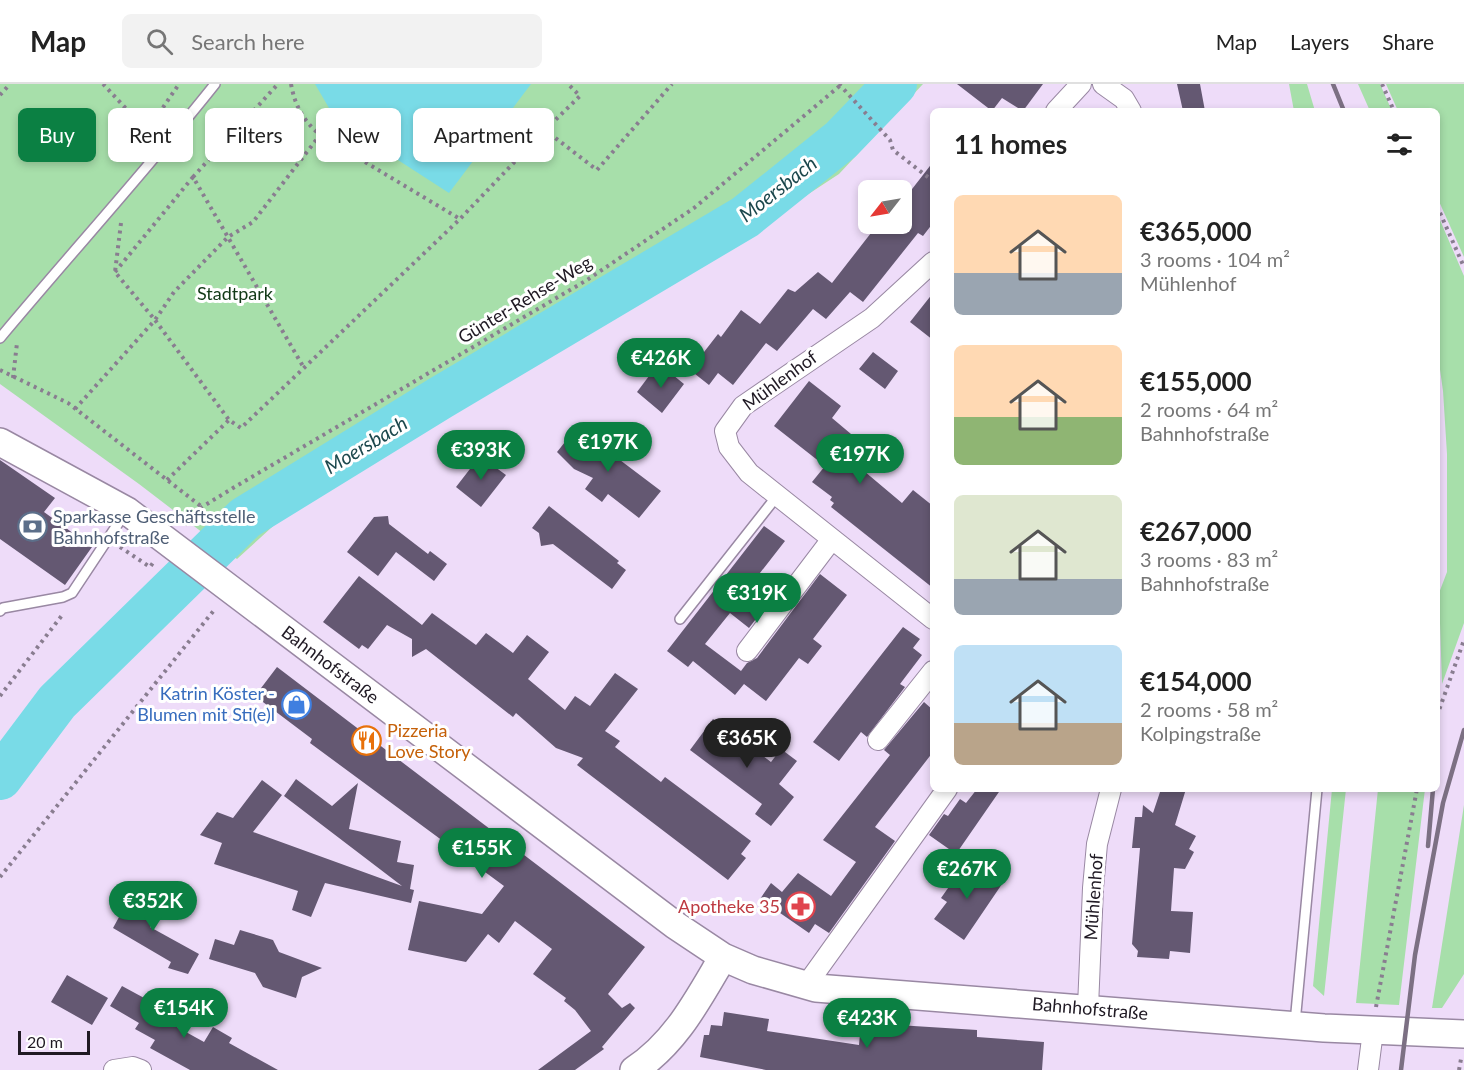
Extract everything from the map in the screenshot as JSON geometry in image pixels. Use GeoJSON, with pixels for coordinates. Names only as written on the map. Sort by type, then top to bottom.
{"type":"FeatureCollection","features":[{"type":"Feature","properties":{"kind":"street"},"geometry":{"type":"LineString","coordinates":[[1059,108],[1081,84]]}},
{"type":"Feature","properties":{"kind":"street"},"geometry":{"type":"LineString","coordinates":[[1103,84],[1124,99],[1129,108]]}},
{"type":"Feature","properties":{"kind":"street","name":"Mühlenhof"},"geometry":{"type":"LineString","coordinates":[[930,265],[872,318],[788,373],[743,406],[732,418],[725,431],[729,447],[749,474],[930,617]]}},
{"type":"Feature","properties":{"kind":"street","name":"Bahnhofstraße"},"geometry":{"type":"LineString","coordinates":[[0,442],[127,511],[177,535],[223,583],[665,918],[723,957],[753,970],[816,987],[1088,1007],[1294,1026],[1464,1034]]}},
{"type":"Feature","properties":{"kind":"street"},"geometry":{"type":"LineString","coordinates":[[747,651],[832,539]]}},
{"type":"Feature","properties":{"kind":"street"},"geometry":{"type":"LineString","coordinates":[[878,740],[930,675]]}},
{"type":"Feature","properties":{"kind":"street"},"geometry":{"type":"LineString","coordinates":[[807,984],[945,792]]}},
{"type":"Feature","properties":{"kind":"street","name":"Mühlenhof"},"geometry":{"type":"LineString","coordinates":[[1088,1007],[1097,844],[1110,792]]}},
{"type":"Feature","properties":{"kind":"street"},"geometry":{"type":"LineString","coordinates":[[634,1070],[649,1060],[677,1033],[723,957]]}},
{"type":"Feature","properties":{"kind":"street"},"geometry":{"type":"LineString","coordinates":[[1368,1070],[1373,1031]]}},
{"type":"Feature","properties":{"kind":"street"},"geometry":{"type":"LineString","coordinates":[[114,1070],[133,1067],[141,1070]]}},
{"type":"Feature","properties":{"kind":"lane"},"geometry":{"type":"LineString","coordinates":[[193,112],[215,84]]}},
{"type":"Feature","properties":{"kind":"lane"},"geometry":{"type":"LineString","coordinates":[[0,338],[151,162]]}},
{"type":"Feature","properties":{"kind":"lane"},"geometry":{"type":"LineString","coordinates":[[680,619],[777,496]]}},
{"type":"Feature","properties":{"kind":"lane"},"geometry":{"type":"LineString","coordinates":[[0,611],[3,608],[63,597],[72,593],[127,511]]}},
{"type":"Feature","properties":{"kind":"lane"},"geometry":{"type":"LineString","coordinates":[[1294,1026],[1317,792]]}},
{"type":"Feature","properties":{"kind":"path"},"geometry":{"type":"LineString","coordinates":[[0,95],[10,84]]}},
{"type":"Feature","properties":{"kind":"path"},"geometry":{"type":"LineString","coordinates":[[103,84],[125,108]]}},
{"type":"Feature","properties":{"kind":"path"},"geometry":{"type":"LineString","coordinates":[[163,108],[179,84]]}},
{"type":"Feature","properties":{"kind":"path"},"geometry":{"type":"LineString","coordinates":[[115,272],[193,177],[278,84]]}},
{"type":"Feature","properties":{"kind":"path"},"geometry":{"type":"LineString","coordinates":[[291,84],[295,103],[304,121],[316,132]]}},
{"type":"Feature","properties":{"kind":"path"},"geometry":{"type":"LineString","coordinates":[[554,122],[580,96],[568,84]]}},
{"type":"Feature","properties":{"kind":"path"},"geometry":{"type":"LineString","coordinates":[[554,136],[597,171],[672,84]]}},
{"type":"Feature","properties":{"kind":"path"},"geometry":{"type":"LineString","coordinates":[[1382,84],[1394,108]]}},
{"type":"Feature","properties":{"kind":"path"},"geometry":{"type":"LineString","coordinates":[[841,85],[890,140],[893,150],[930,179]]}},
{"type":"Feature","properties":{"kind":"path","name":"Günter-Rehse-Weg"},"geometry":{"type":"LineString","coordinates":[[177,535],[202,507],[587,280],[694,208],[841,85]]}},
{"type":"Feature","properties":{"kind":"path"},"geometry":{"type":"LineString","coordinates":[[75,409],[155,320],[174,292],[228,237],[253,222],[316,140]]}},
{"type":"Feature","properties":{"kind":"path"},"geometry":{"type":"LineString","coordinates":[[365,162],[460,219]]}},
{"type":"Feature","properties":{"kind":"path"},"geometry":{"type":"LineString","coordinates":[[122,218],[115,272],[155,320],[230,420],[241,428],[460,219],[515,162]]}},
{"type":"Feature","properties":{"kind":"path"},"geometry":{"type":"LineString","coordinates":[[193,177],[304,368]]}},
{"type":"Feature","properties":{"kind":"path"},"geometry":{"type":"LineString","coordinates":[[1440,213],[1464,267]]}},
{"type":"Feature","properties":{"kind":"path"},"geometry":{"type":"LineString","coordinates":[[0,370],[59,398],[202,507]]}},
{"type":"Feature","properties":{"kind":"path"},"geometry":{"type":"LineString","coordinates":[[167,480],[230,420]]}},
{"type":"Feature","properties":{"kind":"path"},"geometry":{"type":"LineString","coordinates":[[0,876],[223,583]]}},
{"type":"Feature","properties":{"kind":"path"},"geometry":{"type":"LineString","coordinates":[[1440,708],[1464,640]]}},
{"type":"Feature","properties":{"kind":"path"},"geometry":{"type":"LineString","coordinates":[[1373,1031],[1416,792]]}},
{"type":"Feature","properties":{"kind":"green space","name":"Stadtpark"},"geometry":{"type":"Polygon","coordinates":[[[0,84],[923,84],[839,174],[673,283],[384,448],[295,506],[237,559],[139,484],[0,384],[0,84]]]}},
{"type":"Feature","properties":{"kind":"green space"},"geometry":{"type":"Polygon","coordinates":[[[1289,84],[1307,84],[1314,108],[1293,108],[1289,84]]]}},
{"type":"Feature","properties":{"kind":"green space"},"geometry":{"type":"Polygon","coordinates":[[[1358,84],[1380,84],[1391,108],[1369,108],[1358,84]]]}},
{"type":"Feature","properties":{"kind":"green space"},"geometry":{"type":"Polygon","coordinates":[[[1386,84],[1464,84],[1464,257],[1440,204],[1440,108],[1397,108],[1386,84]]]}},
{"type":"Feature","properties":{"kind":"green space"},"geometry":{"type":"Polygon","coordinates":[[[1440,220],[1464,276],[1464,623],[1442,684],[1440,590],[1447,572],[1447,454],[1440,370],[1440,220]]]}},
{"type":"Feature","properties":{"kind":"green space"},"geometry":{"type":"Polygon","coordinates":[[[1332,792],[1346,792],[1324,996],[1313,986],[1332,792]]]}},
{"type":"Feature","properties":{"kind":"green space"},"geometry":{"type":"Polygon","coordinates":[[[1378,792],[1425,792],[1399,1005],[1356,1003],[1378,792]]]}},
{"type":"Feature","properties":{"kind":"green space"},"geometry":{"type":"Polygon","coordinates":[[[1464,805],[1464,974],[1442,1008],[1432,1008],[1464,805]]]}},
{"type":"Feature","properties":{"kind":"shaded area"},"geometry":{"type":"Polygon","coordinates":[[[315,84],[531,84],[513,108],[413,108],[413,162],[472,162],[449,193],[401,162],[401,108],[329,108],[315,84]]]}},
{"type":"Feature","properties":{"kind":"building"},"geometry":{"type":"Polygon","coordinates":[[[957,84],[1043,84],[1025,108],[1018,108],[1002,98],[994,108],[988,108],[957,84]]]}},
{"type":"Feature","properties":{"kind":"building"},"geometry":{"type":"Polygon","coordinates":[[[1177,84],[1200,84],[1204,108],[1182,108],[1177,84]]]}},
{"type":"Feature","properties":{"kind":"building"},"geometry":{"type":"Polygon","coordinates":[[[930,166],[930,227],[923,236],[918,233],[863,302],[850,292],[826,319],[813,309],[777,351],[766,343],[733,385],[718,373],[709,385],[690,370],[718,334],[721,337],[741,310],[760,324],[788,289],[795,292],[818,272],[832,283],[870,234],[912,234],[912,189],[930,166]]]}},
{"type":"Feature","properties":{"kind":"building"},"geometry":{"type":"Polygon","coordinates":[[[930,297],[930,338],[910,322],[930,297]]]}},
{"type":"Feature","properties":{"kind":"building"},"geometry":{"type":"Polygon","coordinates":[[[873,352],[898,371],[885,389],[859,369],[873,352]]]}},
{"type":"Feature","properties":{"kind":"building"},"geometry":{"type":"Polygon","coordinates":[[[662,366],[684,384],[662,413],[637,392],[652,372],[655,374],[662,366]]]}},
{"type":"Feature","properties":{"kind":"building"},"geometry":{"type":"Polygon","coordinates":[[[809,381],[841,406],[832,418],[851,434],[839,450],[902,503],[913,490],[930,504],[930,586],[831,507],[834,503],[830,500],[832,497],[812,482],[825,466],[774,426],[809,381]]]}},
{"type":"Feature","properties":{"kind":"building"},"geometry":{"type":"Polygon","coordinates":[[[586,426],[614,451],[612,454],[661,491],[639,518],[608,494],[602,502],[585,489],[593,478],[574,469],[557,452],[569,437],[574,441],[586,426]]]}},
{"type":"Feature","properties":{"kind":"building"},"geometry":{"type":"Polygon","coordinates":[[[480,456],[506,475],[481,507],[456,487],[480,456]]]}},
{"type":"Feature","properties":{"kind":"building","name":"Sparkasse Geschäftsstelle Bahnhofstraße"},"geometry":{"type":"Polygon","coordinates":[[[0,460],[55,498],[44,512],[92,547],[65,585],[0,539],[0,460]]]}},
{"type":"Feature","properties":{"kind":"building"},"geometry":{"type":"Polygon","coordinates":[[[549,506],[619,561],[617,563],[626,570],[612,589],[553,544],[541,546],[539,533],[532,528],[549,506]]]}},
{"type":"Feature","properties":{"kind":"building"},"geometry":{"type":"Polygon","coordinates":[[[388,516],[389,524],[428,554],[430,551],[447,564],[434,581],[396,552],[378,576],[347,552],[374,517],[388,516]]]}},
{"type":"Feature","properties":{"kind":"building"},"geometry":{"type":"Polygon","coordinates":[[[764,526],[785,541],[742,596],[762,611],[749,628],[730,613],[705,644],[741,671],[747,663],[757,658],[820,574],[847,595],[813,639],[822,646],[808,664],[799,658],[766,701],[744,684],[735,695],[693,661],[688,667],[667,651],[764,526]]]}},
{"type":"Feature","properties":{"kind":"building"},"geometry":{"type":"Polygon","coordinates":[[[359,576],[422,625],[432,613],[476,645],[486,633],[513,653],[527,635],[549,652],[528,679],[565,710],[575,696],[590,706],[615,673],[638,689],[605,731],[620,741],[615,747],[661,782],[665,777],[751,841],[741,854],[746,858],[728,880],[577,765],[583,758],[556,748],[516,713],[513,717],[426,649],[412,657],[412,639],[387,625],[368,649],[362,645],[359,649],[323,622],[359,576]]]}},
{"type":"Feature","properties":{"kind":"building"},"geometry":{"type":"Polygon","coordinates":[[[903,627],[920,639],[913,648],[922,655],[900,684],[905,687],[867,737],[861,732],[839,761],[813,742],[903,627]]]}},
{"type":"Feature","properties":{"kind":"building"},"geometry":{"type":"Polygon","coordinates":[[[277,667],[645,947],[608,994],[622,1008],[630,1003],[635,1008],[602,1047],[604,1049],[575,1070],[538,1070],[591,1031],[575,1010],[564,1001],[566,998],[533,974],[552,949],[515,921],[499,943],[488,934],[466,962],[408,950],[419,901],[482,914],[504,886],[310,743],[312,739],[255,696],[277,667]]]}},
{"type":"Feature","properties":{"kind":"building"},"geometry":{"type":"Polygon","coordinates":[[[924,702],[930,707],[930,756],[875,827],[895,841],[829,933],[815,924],[809,933],[760,899],[771,883],[782,892],[798,873],[831,896],[856,862],[823,840],[890,755],[884,750],[924,702]]]}},
{"type":"Feature","properties":{"kind":"building"},"geometry":{"type":"Polygon","coordinates":[[[713,719],[771,762],[781,749],[797,761],[779,784],[794,797],[771,826],[755,814],[762,804],[690,750],[713,719]]]}},
{"type":"Feature","properties":{"kind":"building"},"geometry":{"type":"Polygon","coordinates":[[[296,779],[332,806],[358,783],[349,829],[401,841],[397,862],[414,865],[410,889],[414,890],[411,903],[325,883],[311,917],[292,910],[298,891],[214,864],[222,843],[200,835],[217,812],[233,818],[262,780],[282,795],[253,832],[402,886],[284,796],[296,779]]]}},
{"type":"Feature","properties":{"kind":"building"},"geometry":{"type":"Polygon","coordinates":[[[975,792],[999,792],[956,854],[929,835],[944,814],[948,816],[960,799],[966,803],[975,792]]]}},
{"type":"Feature","properties":{"kind":"building"},"geometry":{"type":"Polygon","coordinates":[[[1160,792],[1185,792],[1175,825],[1196,836],[1189,849],[1194,852],[1185,869],[1174,868],[1171,911],[1193,912],[1190,953],[1170,951],[1169,959],[1137,957],[1138,951],[1132,944],[1140,848],[1132,848],[1135,817],[1142,817],[1143,805],[1153,813],[1160,792]]]}},
{"type":"Feature","properties":{"kind":"building"},"geometry":{"type":"Polygon","coordinates":[[[968,860],[1002,884],[964,940],[934,919],[947,902],[941,898],[968,860]]]}},
{"type":"Feature","properties":{"kind":"building"},"geometry":{"type":"Polygon","coordinates":[[[135,888],[163,904],[150,927],[199,954],[188,974],[168,968],[171,962],[113,928],[135,888]]]}},
{"type":"Feature","properties":{"kind":"building"},"geometry":{"type":"Polygon","coordinates":[[[240,930],[273,940],[279,952],[322,968],[302,977],[296,998],[263,987],[255,973],[209,959],[215,939],[234,945],[240,930]]]}},
{"type":"Feature","properties":{"kind":"building"},"geometry":{"type":"Polygon","coordinates":[[[67,975],[108,998],[92,1025],[51,1002],[67,975]]]}},
{"type":"Feature","properties":{"kind":"building"},"geometry":{"type":"Polygon","coordinates":[[[122,986],[170,1012],[166,1021],[204,1042],[213,1027],[232,1038],[229,1043],[278,1070],[190,1070],[150,1048],[155,1040],[135,1029],[139,1023],[110,1006],[122,986]]]}},
{"type":"Feature","properties":{"kind":"building"},"geometry":{"type":"Polygon","coordinates":[[[724,1012],[769,1019],[767,1031],[859,1045],[860,1034],[866,1034],[866,1023],[977,1030],[977,1037],[1044,1042],[1042,1070],[766,1070],[700,1057],[704,1035],[709,1035],[711,1025],[722,1026],[724,1012]]]}},
{"type":"Feature","properties":{"kind":"waterway","name":"Moersbach"},"geometry":{"type":"LineString","coordinates":[[0,778],[57,702],[245,518],[440,398],[745,217],[841,140],[895,84]]}},
{"type":"Feature","properties":{"kind":"railway"},"geometry":{"type":"LineString","coordinates":[[1333,84],[1343,108]]}},
{"type":"Feature","properties":{"kind":"railway"},"geometry":{"type":"LineString","coordinates":[[1401,1070],[1415,955],[1443,803],[1464,730]]}},
{"type":"Feature","properties":{"kind":"railway"},"geometry":{"type":"LineString","coordinates":[[1428,846],[1433,792]]}},
{"type":"Feature","properties":{"kind":"place","name":"Sparkasse Geschäftsstelle Bahnhofstraße"},"geometry":{"type":"Point","coordinates":[32,527]}},
{"type":"Feature","properties":{"kind":"place","name":"Katrin Köster - Blumen mit Sti(e)l"},"geometry":{"type":"Point","coordinates":[296,704]}},
{"type":"Feature","properties":{"kind":"place","name":"Pizzeria Love Story"},"geometry":{"type":"Point","coordinates":[366,741]}},
{"type":"Feature","properties":{"kind":"place","name":"Apotheke 35"},"geometry":{"type":"Point","coordinates":[801,907]}}]}
